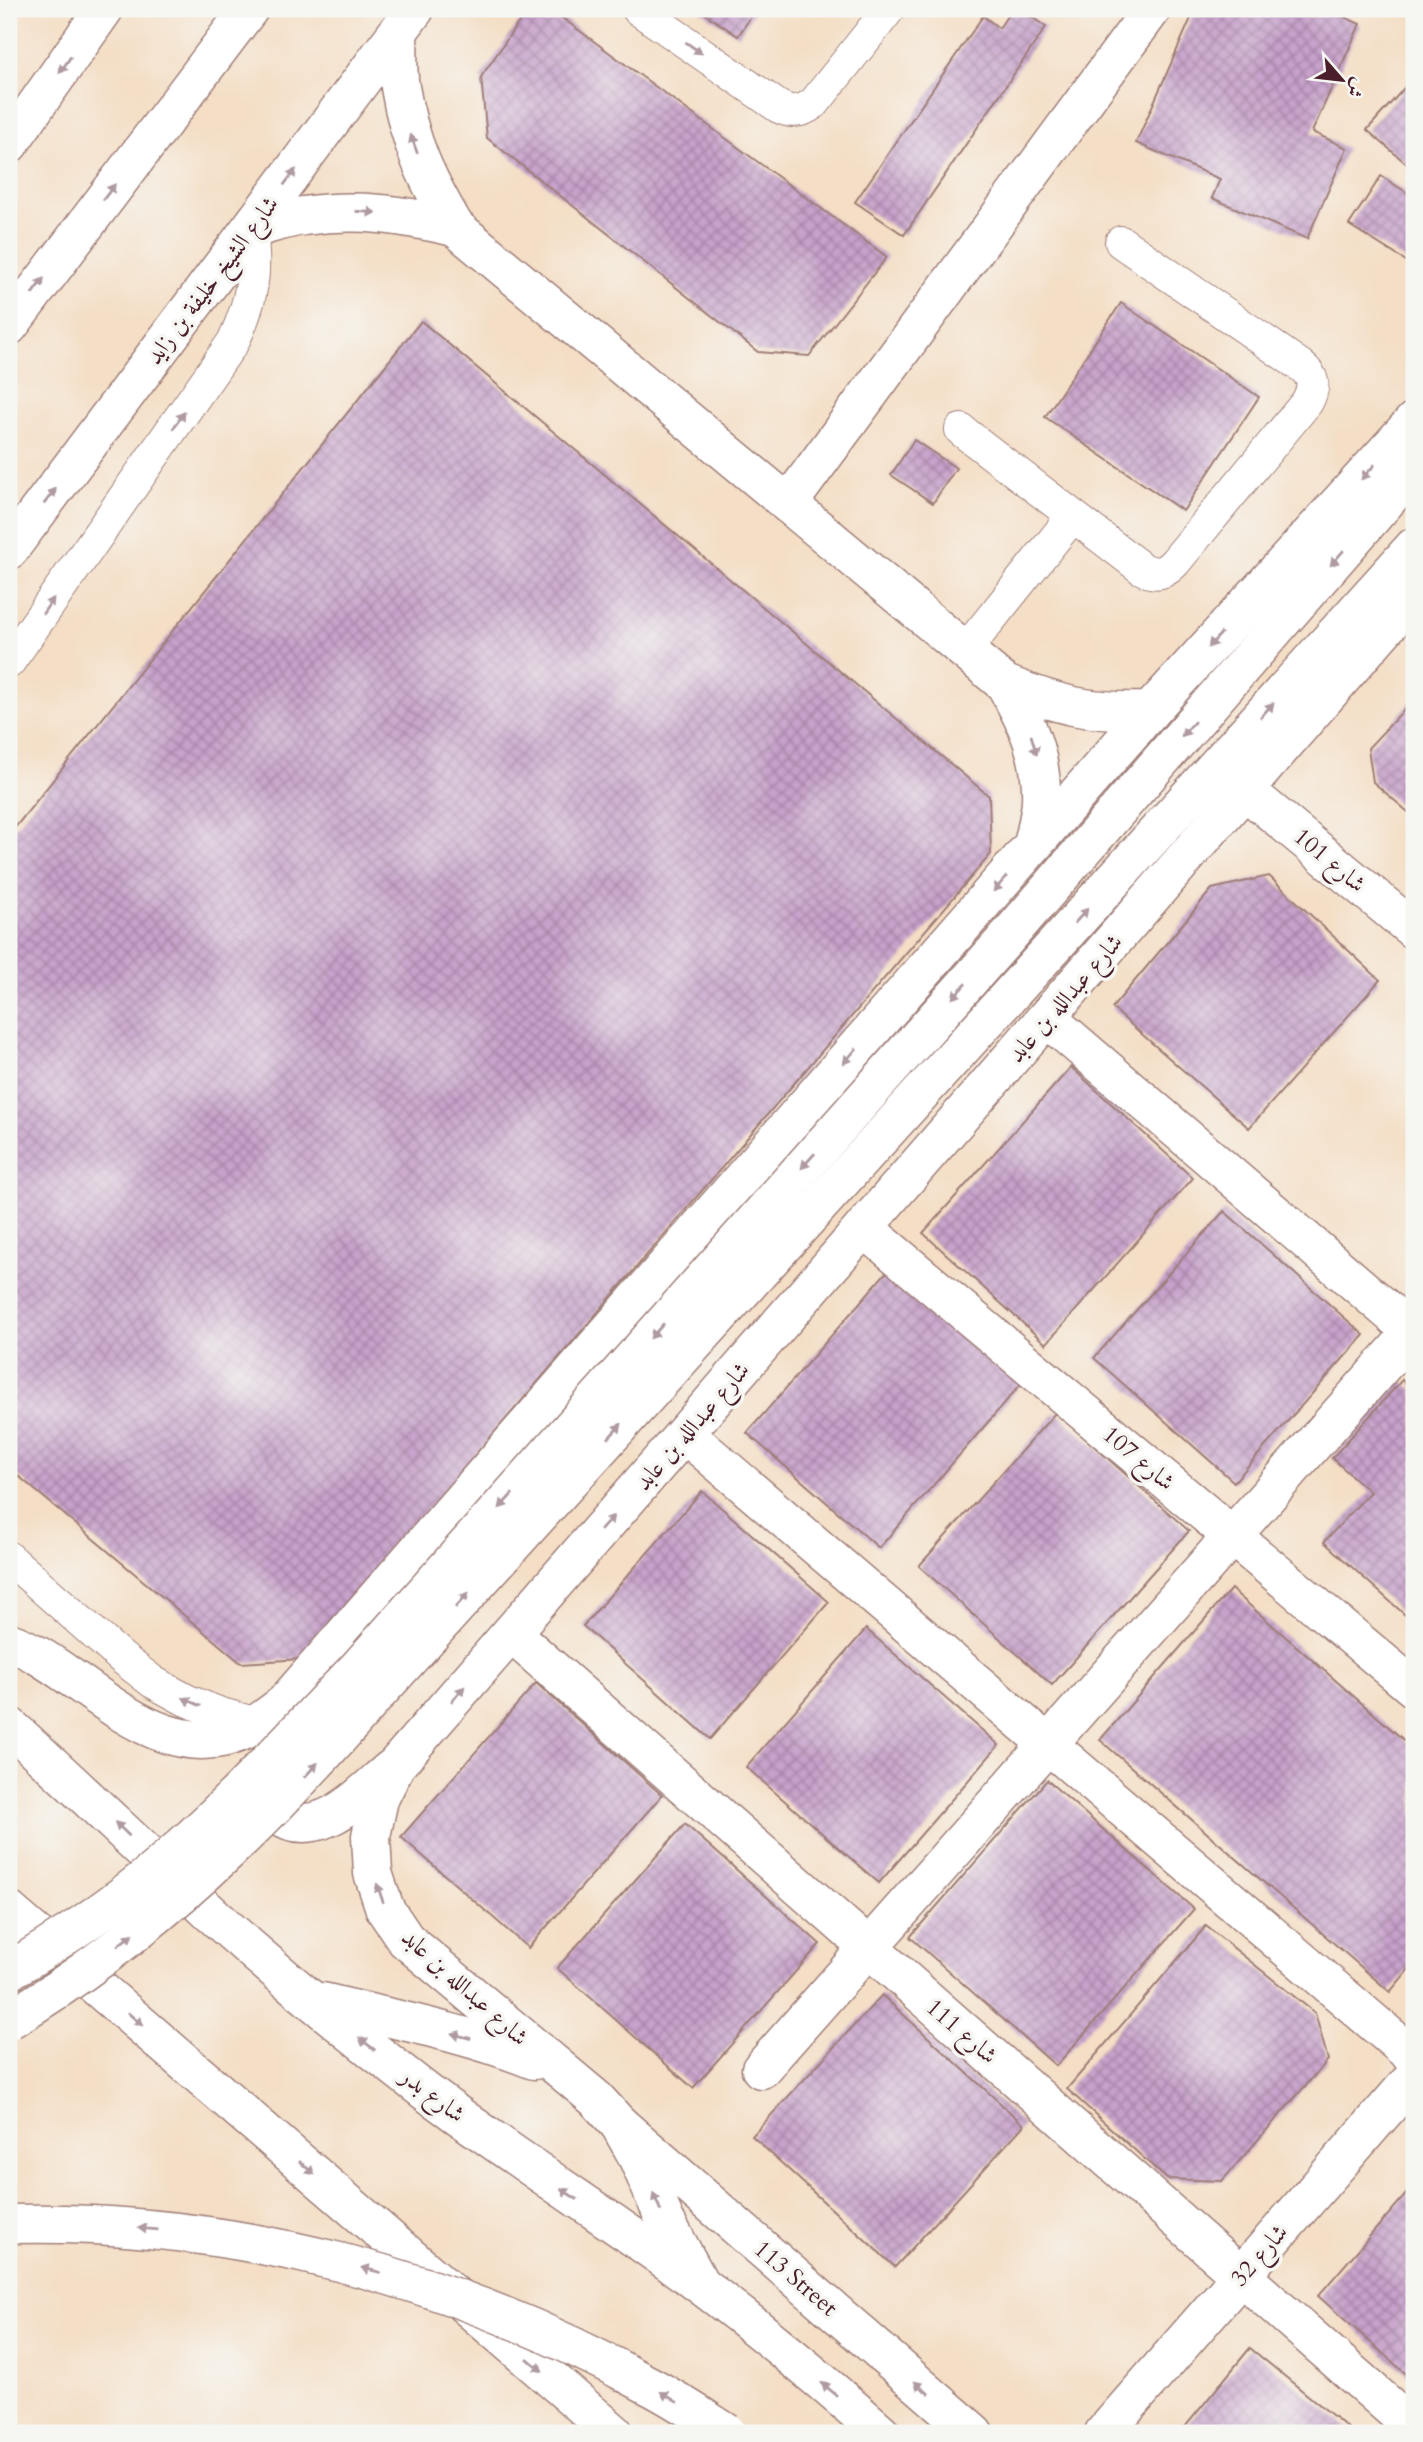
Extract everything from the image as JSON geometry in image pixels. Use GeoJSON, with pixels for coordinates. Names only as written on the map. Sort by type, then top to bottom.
{"type":"FeatureCollection","features":[{"type":"Feature","properties":{"kind":"main road"},"geometry":{"type":"LineString","coordinates":[[9,144],[104,9]]}},
{"type":"Feature","properties":{"kind":"main road"},"geometry":{"type":"LineString","coordinates":[[9,326],[249,9]]}},
{"type":"Feature","properties":{"kind":"main road"},"geometry":{"type":"LineString","coordinates":[[788,504],[1152,9]]}},
{"type":"Feature","properties":{"kind":"main road"},"geometry":{"type":"LineString","coordinates":[[407,21],[400,85],[410,135],[429,183],[455,227],[1005,684],[1076,708],[1113,712],[1150,710]]}},
{"type":"Feature","properties":{"kind":"main road","name":"شارع الشيخ خليفة بن زايد"},"geometry":{"type":"LineString","coordinates":[[9,550],[407,21]]}},
{"type":"Feature","properties":{"kind":"main road"},"geometry":{"type":"LineString","coordinates":[[251,229],[302,216],[353,211],[405,215],[455,227]]}},
{"type":"Feature","properties":{"kind":"main road"},"geometry":{"type":"LineString","coordinates":[[9,1642],[31,1650],[130,1718],[159,1733],[192,1739],[226,1737],[271,1714],[1150,710],[1414,422]]}},
{"type":"Feature","properties":{"kind":"main road"},"geometry":{"type":"LineString","coordinates":[[9,1971],[98,1914],[150,1873],[200,1829],[329,1698],[1005,940],[1414,470]]}},
{"type":"Feature","properties":{"kind":"main road","name":"شارع عبدالله بن عابد"},"geometry":{"type":"LineString","coordinates":[[9,2020],[109,1953],[180,1896],[247,1835],[310,1771],[1414,547]]}},
{"type":"Feature","properties":{"kind":"main road","name":"شارع عبدالله بن عابد"},"geometry":{"type":"LineString","coordinates":[[700,2284],[681,2253],[636,2154],[619,2124],[596,2099],[405,1940],[385,1909],[373,1873],[371,1836],[379,1799],[396,1765],[1048,1019],[1414,595]]}},
{"type":"Feature","properties":{"kind":"main road"},"geometry":{"type":"LineString","coordinates":[[1005,684],[1026,721],[1039,761],[1041,803],[1033,845]]}},
{"type":"Feature","properties":{"kind":"main road","name":"شارع 101"},"geometry":{"type":"LineString","coordinates":[[1246,791],[1414,930]]}},
{"type":"Feature","properties":{"kind":"main road"},"geometry":{"type":"LineString","coordinates":[[761,2069],[1414,1332],[1048,1019]]}},
{"type":"Feature","properties":{"kind":"main road","name":"شارع 107"},"geometry":{"type":"LineString","coordinates":[[864,1228],[1414,1688]]}},
{"type":"Feature","properties":{"kind":"main road"},"geometry":{"type":"LineString","coordinates":[[685,1434],[1414,2057]]}},
{"type":"Feature","properties":{"kind":"main road","name":"شارع 111"},"geometry":{"type":"LineString","coordinates":[[511,1633],[1414,2428]]}},
{"type":"Feature","properties":{"kind":"main road"},"geometry":{"type":"LineString","coordinates":[[271,1714],[254,1765],[256,1787],[267,1807],[285,1820],[307,1824],[330,1818],[396,1765]]}},
{"type":"Feature","properties":{"kind":"main road","name":"شارع بدر"},"geometry":{"type":"LineString","coordinates":[[9,1726],[79,1788],[192,1897],[310,2000],[425,2091],[700,2284],[881,2433]]}},
{"type":"Feature","properties":{"kind":"main road"},"geometry":{"type":"LineString","coordinates":[[9,1761],[31,1772],[79,1788]]}},
{"type":"Feature","properties":{"kind":"main road"},"geometry":{"type":"LineString","coordinates":[[9,1911],[614,2433]]}},
{"type":"Feature","properties":{"kind":"main road"},"geometry":{"type":"LineString","coordinates":[[310,2000],[494,2045],[533,2059],[570,2079]]}},
{"type":"Feature","properties":{"kind":"main road","name":"شارع 32"},"geometry":{"type":"LineString","coordinates":[[1104,2433],[1414,2077]]}},
{"type":"Feature","properties":{"kind":"main road","name":"113 Street"},"geometry":{"type":"LineString","coordinates":[[619,2124],[974,2433]]}},
{"type":"Feature","properties":{"kind":"main road"},"geometry":{"type":"LineString","coordinates":[[9,2224],[102,2225],[198,2233],[293,2250],[386,2274],[477,2304],[566,2343],[651,2386],[727,2433]]}},
{"type":"Feature","properties":{"kind":"lane"},"geometry":{"type":"LineString","coordinates":[[638,9],[779,107],[798,112],[815,102],[889,9]]}},
{"type":"Feature","properties":{"kind":"lane"},"geometry":{"type":"LineString","coordinates":[[9,662],[233,342],[246,316],[253,288],[255,258],[251,229]]}},
{"type":"Feature","properties":{"kind":"lane"},"geometry":{"type":"LineString","coordinates":[[961,430],[1141,568],[1149,573],[1160,573],[1169,569],[1307,402],[1314,383],[1309,373],[1301,366],[1121,242]]}},
{"type":"Feature","properties":{"kind":"lane"},"geometry":{"type":"LineString","coordinates":[[965,651],[1073,516]]}},
{"type":"Feature","properties":{"kind":"lane"},"geometry":{"type":"LineString","coordinates":[[9,1558],[153,1682],[186,1700],[221,1714],[271,1714]]}},
{"type":"Feature","properties":{"kind":"building"},"geometry":{"type":"Polygon","coordinates":[[[528,9],[550,9],[887,257],[809,356],[758,352],[487,138],[481,77],[528,9]]]}},
{"type":"Feature","properties":{"kind":"building"},"geometry":{"type":"Polygon","coordinates":[[[698,9],[756,9],[738,36],[698,9]]]}},
{"type":"Feature","properties":{"kind":"building"},"geometry":{"type":"Polygon","coordinates":[[[1012,9],[1020,9],[1046,27],[904,235],[855,202],[983,16],[999,28],[1012,9]]]}},
{"type":"Feature","properties":{"kind":"building"},"geometry":{"type":"Polygon","coordinates":[[[1195,9],[1220,9],[1231,14],[1233,9],[1336,9],[1335,13],[1360,24],[1312,132],[1347,148],[1307,239],[1212,198],[1220,179],[1136,143],[1195,9]]]}},
{"type":"Feature","properties":{"kind":"building"},"geometry":{"type":"Polygon","coordinates":[[[1414,77],[1414,170],[1367,130],[1414,77]]]}},
{"type":"Feature","properties":{"kind":"building"},"geometry":{"type":"Polygon","coordinates":[[[1381,176],[1414,197],[1414,266],[1349,225],[1381,176]]]}},
{"type":"Feature","properties":{"kind":"building"},"geometry":{"type":"Polygon","coordinates":[[[1121,303],[1259,397],[1183,511],[1045,417],[1121,303]]]}},
{"type":"Feature","properties":{"kind":"building"},"geometry":{"type":"Polygon","coordinates":[[[421,321],[989,796],[991,854],[300,1659],[241,1663],[9,1468],[9,835],[421,321]]]}},
{"type":"Feature","properties":{"kind":"building"},"geometry":{"type":"Polygon","coordinates":[[[914,440],[956,468],[933,503],[891,475],[914,440]]]}},
{"type":"Feature","properties":{"kind":"building"},"geometry":{"type":"Polygon","coordinates":[[[1414,699],[1414,817],[1373,782],[1368,748],[1414,699]]]}},
{"type":"Feature","properties":{"kind":"building"},"geometry":{"type":"Polygon","coordinates":[[[1269,876],[1380,980],[1249,1128],[1112,1008],[1212,889],[1269,876]]]}},
{"type":"Feature","properties":{"kind":"building"},"geometry":{"type":"Polygon","coordinates":[[[1071,1067],[1193,1178],[1046,1344],[923,1233],[1071,1067]]]}},
{"type":"Feature","properties":{"kind":"building"},"geometry":{"type":"Polygon","coordinates":[[[1224,1211],[1364,1335],[1234,1482],[1094,1358],[1224,1211]]]}},
{"type":"Feature","properties":{"kind":"building"},"geometry":{"type":"Polygon","coordinates":[[[889,1269],[1021,1384],[879,1548],[747,1433],[889,1269]]]}},
{"type":"Feature","properties":{"kind":"building"},"geometry":{"type":"Polygon","coordinates":[[[1402,1380],[1414,1391],[1414,1623],[1324,1542],[1370,1492],[1332,1458],[1402,1380]]]}},
{"type":"Feature","properties":{"kind":"building"},"geometry":{"type":"Polygon","coordinates":[[[1056,1412],[1189,1531],[1052,1685],[919,1566],[1056,1412]]]}},
{"type":"Feature","properties":{"kind":"building"},"geometry":{"type":"Polygon","coordinates":[[[702,1491],[829,1602],[710,1739],[583,1626],[702,1491]]]}},
{"type":"Feature","properties":{"kind":"building"},"geometry":{"type":"Polygon","coordinates":[[[1231,1589],[1414,1749],[1414,1963],[1390,1992],[1100,1740],[1231,1589]]]}},
{"type":"Feature","properties":{"kind":"building"},"geometry":{"type":"Polygon","coordinates":[[[866,1629],[999,1745],[879,1883],[746,1767],[866,1629]]]}},
{"type":"Feature","properties":{"kind":"building"},"geometry":{"type":"Polygon","coordinates":[[[536,1683],[662,1795],[528,1948],[401,1837],[536,1683]]]}},
{"type":"Feature","properties":{"kind":"building"},"geometry":{"type":"Polygon","coordinates":[[[1047,1780],[1194,1909],[1056,2066],[910,1937],[1047,1780]]]}},
{"type":"Feature","properties":{"kind":"building"},"geometry":{"type":"Polygon","coordinates":[[[685,1824],[820,1944],[693,2088],[557,1968],[685,1824]]]}},
{"type":"Feature","properties":{"kind":"building"},"geometry":{"type":"Polygon","coordinates":[[[1206,1926],[1315,2013],[1328,2060],[1222,2181],[1167,2179],[1067,2089],[1206,1926]]]}},
{"type":"Feature","properties":{"kind":"building"},"geometry":{"type":"Polygon","coordinates":[[[882,1995],[1024,2125],[895,2267],[752,2136],[882,1995]]]}},
{"type":"Feature","properties":{"kind":"building"},"geometry":{"type":"Polygon","coordinates":[[[1414,2185],[1414,2381],[1318,2296],[1414,2185]]]}},
{"type":"Feature","properties":{"kind":"building"},"geometry":{"type":"Polygon","coordinates":[[[1250,2348],[1354,2433],[1180,2433],[1250,2348]]]}}]}
